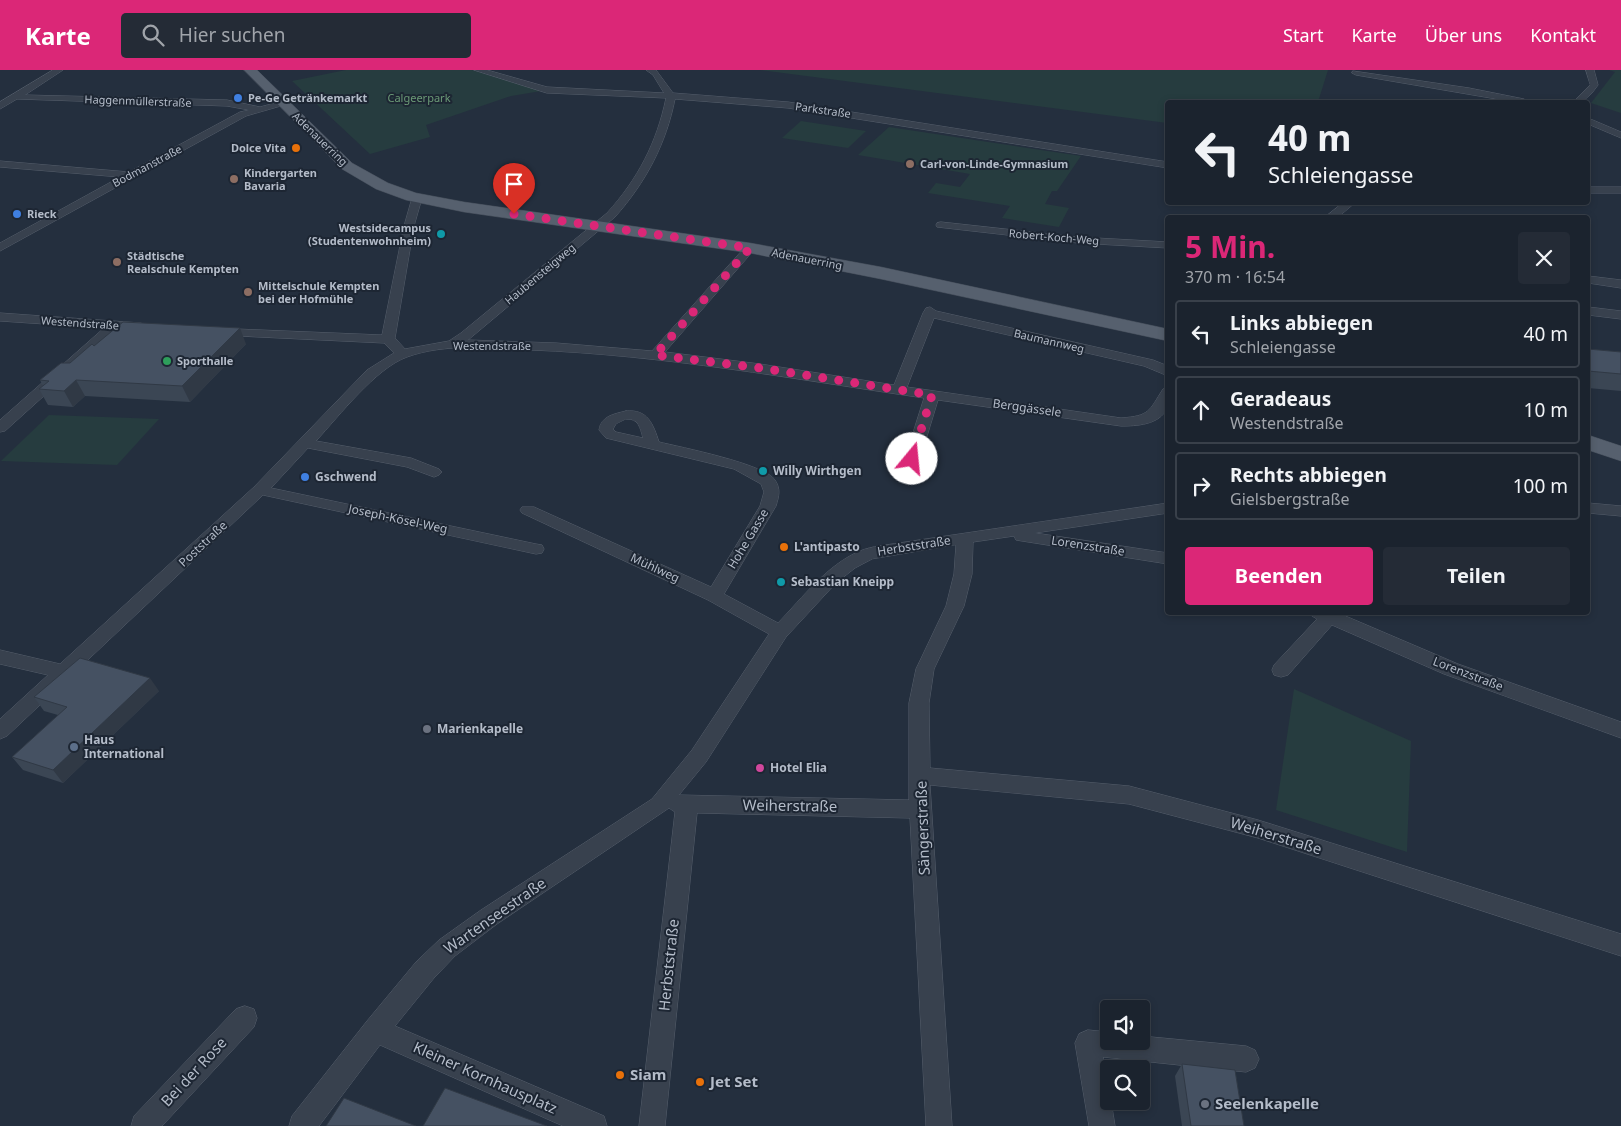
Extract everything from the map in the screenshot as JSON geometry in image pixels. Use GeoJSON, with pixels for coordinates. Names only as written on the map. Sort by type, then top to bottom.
{"type":"FeatureCollection","features":[{"type":"Feature","properties":{"kind":"main road","name":"Adenauerring"},"geometry":{"type":"LineString","coordinates":[[250,70],[330,150],[360,175],[382,186],[417,198],[456,206],[605,220],[775,243],[1165,322]]}},
{"type":"Feature","properties":{"kind":"main road","name":"Adenauerring"},"geometry":{"type":"LineString","coordinates":[[289,87],[311,110]]}},
{"type":"Feature","properties":{"kind":"main road","name":"Adenauerring"},"geometry":{"type":"LineString","coordinates":[[328,127],[354,154],[373,169],[411,182],[484,198],[881,273],[1165,334]]}},
{"type":"Feature","properties":{"kind":"main road"},"geometry":{"type":"LineString","coordinates":[[1590,423],[1621,434]]}},
{"type":"Feature","properties":{"kind":"main road"},"geometry":{"type":"LineString","coordinates":[[1590,443],[1621,454]]}},
{"type":"Feature","properties":{"kind":"street"},"geometry":{"type":"LineString","coordinates":[[0,106],[59,70]]}},
{"type":"Feature","properties":{"kind":"street","name":"Parkstraße"},"geometry":{"type":"LineString","coordinates":[[478,70],[548,90],[717,98],[839,112],[1165,164]]}},
{"type":"Feature","properties":{"kind":"street"},"geometry":{"type":"LineString","coordinates":[[650,70],[656,73],[671,97]]}},
{"type":"Feature","properties":{"kind":"street"},"geometry":{"type":"LineString","coordinates":[[1580,100],[1594,87],[1595,82],[1590,70]]}},
{"type":"Feature","properties":{"kind":"street"},"geometry":{"type":"LineString","coordinates":[[1356,73],[1514,100]]}},
{"type":"Feature","properties":{"kind":"street","name":"Haggenmüllerstraße"},"geometry":{"type":"LineString","coordinates":[[17,97],[227,104],[259,109]]}},
{"type":"Feature","properties":{"kind":"street","name":"Haubensteigweg"},"geometry":{"type":"LineString","coordinates":[[453,344],[466,336],[605,220],[628,198],[654,154],[665,124],[671,97]]}},
{"type":"Feature","properties":{"kind":"street","name":"Bodmanstraße"},"geometry":{"type":"LineString","coordinates":[[0,248],[243,114],[301,99]]}},
{"type":"Feature","properties":{"kind":"street"},"geometry":{"type":"LineString","coordinates":[[1590,122],[1621,135]]}},
{"type":"Feature","properties":{"kind":"street"},"geometry":{"type":"LineString","coordinates":[[0,164],[130,175]]}},
{"type":"Feature","properties":{"kind":"street"},"geometry":{"type":"LineString","coordinates":[[1590,190],[1618,190],[1621,203]]}},
{"type":"Feature","properties":{"kind":"street"},"geometry":{"type":"LineString","coordinates":[[388,339],[417,198]]}},
{"type":"Feature","properties":{"kind":"street"},"geometry":{"type":"LineString","coordinates":[[1332,215],[1347,205]]}},
{"type":"Feature","properties":{"kind":"street","name":"Robert-Koch-Weg"},"geometry":{"type":"LineString","coordinates":[[941,225],[1078,240],[1165,245]]}},
{"type":"Feature","properties":{"kind":"street"},"geometry":{"type":"LineString","coordinates":[[655,355],[750,248]]}},
{"type":"Feature","properties":{"kind":"street"},"geometry":{"type":"LineString","coordinates":[[1590,280],[1621,284]]}},
{"type":"Feature","properties":{"kind":"street"},"geometry":{"type":"LineString","coordinates":[[1590,311],[1621,315]]}},
{"type":"Feature","properties":{"kind":"street","name":"Baumannweg"},"geometry":{"type":"LineString","coordinates":[[899,390],[929,312],[1148,363],[1165,370]]}},
{"type":"Feature","properties":{"kind":"street","name":"Westendstraße"},"geometry":{"type":"LineString","coordinates":[[0,317],[154,328]]}},
{"type":"Feature","properties":{"kind":"street"},"geometry":{"type":"LineString","coordinates":[[0,428],[114,326]]}},
{"type":"Feature","properties":{"kind":"street"},"geometry":{"type":"LineString","coordinates":[[202,330],[388,339],[402,354]]}},
{"type":"Feature","properties":{"kind":"street","name":"Westendstraße"},"geometry":{"type":"LineString","coordinates":[[402,354],[453,344],[556,347],[655,355],[760,368],[899,390]]}},
{"type":"Feature","properties":{"kind":"street","name":"Poststraße"},"geometry":{"type":"LineString","coordinates":[[7,725],[260,490],[372,373],[402,354]]}},
{"type":"Feature","properties":{"kind":"street","name":"Berggässele"},"geometry":{"type":"LineString","coordinates":[[899,390],[1122,422],[1144,421],[1155,416],[1165,399]]}},
{"type":"Feature","properties":{"kind":"street"},"geometry":{"type":"LineString","coordinates":[[895,456],[906,460],[912,459],[932,395]]}},
{"type":"Feature","properties":{"kind":"street"},"geometry":{"type":"LineString","coordinates":[[305,443],[411,463],[434,472]]}},
{"type":"Feature","properties":{"kind":"street","name":"Hohe Gasse"},"geometry":{"type":"LineString","coordinates":[[652,444],[739,466],[768,481],[772,492],[768,506],[714,596]]}},
{"type":"Feature","properties":{"kind":"street","name":"Joseph-Kösel-Weg"},"geometry":{"type":"LineString","coordinates":[[260,490],[536,549]]}},
{"type":"Feature","properties":{"kind":"street","name":"Herbststraße"},"geometry":{"type":"LineString","coordinates":[[659,805],[699,756],[780,632],[830,580],[849,564],[867,554],[1165,508]]}},
{"type":"Feature","properties":{"kind":"street"},"geometry":{"type":"LineString","coordinates":[[1590,508],[1621,511]]}},
{"type":"Feature","properties":{"kind":"street","name":"Mühlweg"},"geometry":{"type":"LineString","coordinates":[[528,510],[714,596],[780,632]]}},
{"type":"Feature","properties":{"kind":"street","name":"Lorenzstraße"},"geometry":{"type":"LineString","coordinates":[[1008,533],[1165,559]]}},
{"type":"Feature","properties":{"kind":"street","name":"Sängerstraße"},"geometry":{"type":"LineString","coordinates":[[939,1126],[920,808],[919,702],[925,669],[955,606],[963,574],[965,538]]}},
{"type":"Feature","properties":{"kind":"street"},"geometry":{"type":"LineString","coordinates":[[1281,670],[1323,615]]}},
{"type":"Feature","properties":{"kind":"street","name":"Lorenzstraße"},"geometry":{"type":"LineString","coordinates":[[1323,615],[1451,669],[1621,730]]}},
{"type":"Feature","properties":{"kind":"street"},"geometry":{"type":"LineString","coordinates":[[0,656],[65,672]]}},
{"type":"Feature","properties":{"kind":"street","name":"Weiherstraße"},"geometry":{"type":"LineString","coordinates":[[921,776],[1128,795],[1258,829],[1621,945]]}},
{"type":"Feature","properties":{"kind":"street","name":"Herbststraße"},"geometry":{"type":"LineString","coordinates":[[652,1126],[687,804]]}},
{"type":"Feature","properties":{"kind":"street","name":"Weiherstraße"},"geometry":{"type":"LineString","coordinates":[[659,805],[920,808]]}},
{"type":"Feature","properties":{"kind":"street","name":"Wartenseestraße"},"geometry":{"type":"LineString","coordinates":[[302,1126],[376,1030],[425,970],[447,948],[489,917],[659,805]]}},
{"type":"Feature","properties":{"kind":"street","name":"Bei der Rose"},"geometry":{"type":"LineString","coordinates":[[144,1126],[245,1018]]}},
{"type":"Feature","properties":{"kind":"street","name":"Kleiner Kornhausplatz"},"geometry":{"type":"LineString","coordinates":[[376,1030],[594,1126]]}},
{"type":"Feature","properties":{"kind":"street"},"geometry":{"type":"LineString","coordinates":[[1102,1126],[1088,1043],[1246,1058]]}},
{"type":"Feature","properties":{"kind":"green space","name":"Calgeerpark"},"geometry":{"type":"Polygon","coordinates":[[[346,70],[472,70],[541,91],[511,96],[426,125],[430,137],[370,154],[292,81],[346,70]]]}},
{"type":"Feature","properties":{"kind":"green space"},"geometry":{"type":"Polygon","coordinates":[[[760,70],[1328,70],[1319,100],[1165,100],[1165,123],[760,70]]]}},
{"type":"Feature","properties":{"kind":"green space"},"geometry":{"type":"Polygon","coordinates":[[[1609,70],[1621,70],[1621,113],[1591,103],[1615,72],[1609,70]]]}},
{"type":"Feature","properties":{"kind":"green space"},"geometry":{"type":"Polygon","coordinates":[[[801,121],[866,131],[848,148],[782,138],[801,121]]]}},
{"type":"Feature","properties":{"kind":"green space"},"geometry":{"type":"Polygon","coordinates":[[[889,127],[1081,156],[1057,191],[1052,191],[1045,204],[1069,208],[1059,227],[1002,218],[1010,206],[928,193],[936,183],[960,187],[970,174],[858,155],[889,127]]]}},
{"type":"Feature","properties":{"kind":"green space"},"geometry":{"type":"Polygon","coordinates":[[[49,415],[159,419],[117,465],[1,461],[49,415]]]}},
{"type":"Feature","properties":{"kind":"green space"},"geometry":{"type":"Polygon","coordinates":[[[1294,689],[1411,741],[1407,852],[1276,810],[1294,689]]]}},
{"type":"Feature","properties":{"kind":"building"},"geometry":{"type":"Polygon","coordinates":[[[123,322],[240,328],[182,386],[76,380],[64,391],[39,389],[49,381],[40,380],[61,363],[70,363],[92,344],[94,346],[123,322]]]}},
{"type":"Feature","properties":{"kind":"building"},"geometry":{"type":"Polygon","coordinates":[[[1590,349],[1621,352],[1621,374],[1590,371],[1590,349]]]}},
{"type":"Feature","properties":{"kind":"building","name":"Haus International"},"geometry":{"type":"Polygon","coordinates":[[[80,658],[150,678],[53,770],[12,757],[67,707],[34,697],[80,658]]]}},
{"type":"Feature","properties":{"kind":"building","name":"Seelenkapelle"},"geometry":{"type":"Polygon","coordinates":[[[1182,1064],[1235,1070],[1244,1126],[1191,1126],[1182,1064]]]}},
{"type":"Feature","properties":{"kind":"building"},"geometry":{"type":"Polygon","coordinates":[[[445,1088],[547,1126],[423,1126],[445,1088]]]}},
{"type":"Feature","properties":{"kind":"building"},"geometry":{"type":"Polygon","coordinates":[[[344,1098],[416,1126],[326,1126],[344,1098]]]}},
{"type":"Feature","properties":{"kind":"place","name":"Pe-Ge Getränkemarkt"},"geometry":{"type":"Point","coordinates":[238,98]}},
{"type":"Feature","properties":{"kind":"place","name":"Dolce Vita"},"geometry":{"type":"Point","coordinates":[296,148]}},
{"type":"Feature","properties":{"kind":"place","name":"Carl-von-Linde-Gymnasium"},"geometry":{"type":"Point","coordinates":[910,164]}},
{"type":"Feature","properties":{"kind":"place","name":"Kindergarten Bavaria"},"geometry":{"type":"Point","coordinates":[234,179]}},
{"type":"Feature","properties":{"kind":"place","name":"Rieck"},"geometry":{"type":"Point","coordinates":[17,214]}},
{"type":"Feature","properties":{"kind":"place","name":"Westsidecampus (Studentenwohnheim)"},"geometry":{"type":"Point","coordinates":[441,234]}},
{"type":"Feature","properties":{"kind":"place","name":"Städtische Realschule Kempten"},"geometry":{"type":"Point","coordinates":[117,262]}},
{"type":"Feature","properties":{"kind":"place","name":"Mittelschule Kempten bei der Hofmühle"},"geometry":{"type":"Point","coordinates":[248,292]}},
{"type":"Feature","properties":{"kind":"place","name":"Sporthalle"},"geometry":{"type":"Point","coordinates":[167,361]}},
{"type":"Feature","properties":{"kind":"place","name":"Willy Wirthgen"},"geometry":{"type":"Point","coordinates":[763,471]}},
{"type":"Feature","properties":{"kind":"place","name":"Gschwend"},"geometry":{"type":"Point","coordinates":[305,477]}},
{"type":"Feature","properties":{"kind":"place","name":"L'antipasto"},"geometry":{"type":"Point","coordinates":[784,547]}},
{"type":"Feature","properties":{"kind":"place","name":"Sebastian Kneipp"},"geometry":{"type":"Point","coordinates":[781,582]}},
{"type":"Feature","properties":{"kind":"place","name":"Marienkapelle"},"geometry":{"type":"Point","coordinates":[427,729]}},
{"type":"Feature","properties":{"kind":"place","name":"Haus International"},"geometry":{"type":"Point","coordinates":[74,747]}},
{"type":"Feature","properties":{"kind":"place","name":"Hotel Elia"},"geometry":{"type":"Point","coordinates":[760,768]}},
{"type":"Feature","properties":{"kind":"place","name":"Siam"},"geometry":{"type":"Point","coordinates":[620,1075]}},
{"type":"Feature","properties":{"kind":"place","name":"Jet Set"},"geometry":{"type":"Point","coordinates":[700,1082]}},
{"type":"Feature","properties":{"kind":"place","name":"Seelenkapelle"},"geometry":{"type":"Point","coordinates":[1205,1104]}},
{"type":"Feature","properties":{"kind":"route"},"geometry":{"type":"LineString","coordinates":[[514,214],[750,248],[655,355],[760,368],[932,395],[912,459]]}}]}
